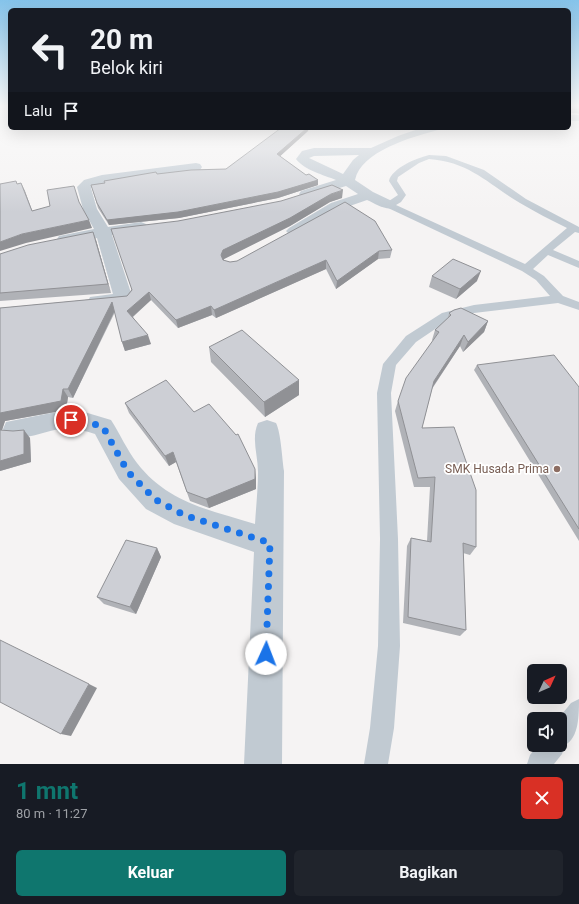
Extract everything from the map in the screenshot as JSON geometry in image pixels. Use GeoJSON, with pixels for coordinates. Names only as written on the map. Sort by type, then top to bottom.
{"type":"FeatureCollection","features":[{"type":"Feature","properties":{"kind":"street"},"geometry":{"type":"LineString","coordinates":[[348,181],[351,169],[356,163],[371,151],[397,141]]}},
{"type":"Feature","properties":{"kind":"street"},"geometry":{"type":"LineString","coordinates":[[371,151],[314,152],[303,156],[302,159],[309,164],[348,181],[368,195],[389,205]]}},
{"type":"Feature","properties":{"kind":"street"},"geometry":{"type":"LineString","coordinates":[[77,302],[124,299],[104,232],[90,209],[84,187],[89,183],[102,179],[196,167]]}},
{"type":"Feature","properties":{"kind":"street"},"geometry":{"type":"LineString","coordinates":[[296,198],[348,181]]}},
{"type":"Feature","properties":{"kind":"street"},"geometry":{"type":"LineString","coordinates":[[284,237],[336,206],[368,195]]}},
{"type":"Feature","properties":{"kind":"street"},"geometry":{"type":"LineString","coordinates":[[48,243],[104,232],[157,226]]}},
{"type":"Feature","properties":{"kind":"street"},"geometry":{"type":"LineString","coordinates":[[15,429],[61,420],[81,420],[103,427],[128,472],[156,500],[184,515],[270,543]]}},
{"type":"Feature","properties":{"kind":"street"},"geometry":{"type":"LineString","coordinates":[[263,764],[271,471],[267,444],[267,430]]}},
{"type":"Feature","properties":{"kind":"lane"},"geometry":{"type":"LineString","coordinates":[[389,205],[398,200],[402,195],[393,181],[394,176],[416,161],[429,157],[443,158],[481,172],[523,201],[576,229],[546,251],[526,269]]}},
{"type":"Feature","properties":{"kind":"lane"},"geometry":{"type":"LineString","coordinates":[[389,205],[526,269],[540,278],[559,299]]}},
{"type":"Feature","properties":{"kind":"lane"},"geometry":{"type":"LineString","coordinates":[[546,251],[579,266]]}},
{"type":"Feature","properties":{"kind":"lane"},"geometry":{"type":"LineString","coordinates":[[376,764],[382,728],[389,646],[389,539],[384,393],[390,364],[411,339],[446,316],[474,309],[559,299],[579,306]]}},
{"type":"Feature","properties":{"kind":"lane"},"geometry":{"type":"LineString","coordinates":[[567,726],[579,711]]}},
{"type":"Feature","properties":{"kind":"lane"},"geometry":{"type":"LineString","coordinates":[[539,764],[548,752]]}},
{"type":"Feature","properties":{"kind":"building"},"geometry":{"type":"Polygon","coordinates":[[[264,141],[292,141],[277,154],[306,175],[309,174],[318,180],[278,192],[178,212],[107,220],[97,203],[91,185],[105,183],[104,181],[156,172],[157,174],[191,170],[226,169],[264,141]]]}},
{"type":"Feature","properties":{"kind":"building"},"geometry":{"type":"Polygon","coordinates":[[[16,181],[17,184],[21,183],[32,211],[50,206],[47,190],[74,186],[79,202],[89,220],[22,234],[0,242],[0,184],[16,181]]]}},
{"type":"Feature","properties":{"kind":"building"},"geometry":{"type":"Polygon","coordinates":[[[332,185],[343,190],[331,194],[290,218],[223,250],[221,255],[223,260],[230,262],[237,261],[345,202],[375,221],[392,250],[379,251],[337,281],[326,260],[214,310],[211,306],[176,320],[149,292],[127,311],[148,335],[122,342],[112,302],[68,389],[63,389],[61,401],[0,413],[0,308],[127,296],[132,290],[111,229],[178,221],[281,201],[332,185]]]}},
{"type":"Feature","properties":{"kind":"building"},"geometry":{"type":"Polygon","coordinates":[[[93,232],[108,284],[0,293],[0,254],[28,245],[93,232]]]}},
{"type":"Feature","properties":{"kind":"building"},"geometry":{"type":"Polygon","coordinates":[[[453,259],[481,271],[460,289],[432,276],[453,259]]]}},
{"type":"Feature","properties":{"kind":"building"},"geometry":{"type":"Polygon","coordinates":[[[461,308],[488,321],[468,342],[464,335],[434,381],[422,428],[454,427],[476,490],[476,547],[463,543],[466,630],[408,617],[411,538],[431,542],[435,477],[418,478],[398,401],[406,378],[439,332],[435,330],[451,315],[449,313],[461,308]]]}},
{"type":"Feature","properties":{"kind":"building"},"geometry":{"type":"Polygon","coordinates":[[[242,330],[299,380],[264,402],[209,347],[242,330]]]}},
{"type":"Feature","properties":{"kind":"building","name":"SMK Husada Prima"},"geometry":{"type":"Polygon","coordinates":[[[554,355],[579,387],[579,529],[477,365],[554,355]]]}},
{"type":"Feature","properties":{"kind":"building"},"geometry":{"type":"Polygon","coordinates":[[[166,380],[194,412],[209,404],[236,435],[238,434],[255,469],[255,479],[206,499],[187,492],[173,452],[165,456],[125,403],[166,380]]]}},
{"type":"Feature","properties":{"kind":"building"},"geometry":{"type":"Polygon","coordinates":[[[0,430],[24,430],[24,454],[0,461],[0,430]]]}},
{"type":"Feature","properties":{"kind":"building"},"geometry":{"type":"Polygon","coordinates":[[[126,540],[157,548],[130,607],[97,597],[126,540]]]}},
{"type":"Feature","properties":{"kind":"building"},"geometry":{"type":"Polygon","coordinates":[[[0,640],[89,684],[61,734],[0,702],[0,640]]]}},
{"type":"Feature","properties":{"kind":"place","name":"SMK Husada Prima"},"geometry":{"type":"Point","coordinates":[557,469]}},
{"type":"Feature","properties":{"kind":"route"},"geometry":{"type":"LineString","coordinates":[[71,420],[81,420],[103,427],[128,472],[156,500],[184,515],[270,543],[266,654]]}}]}
